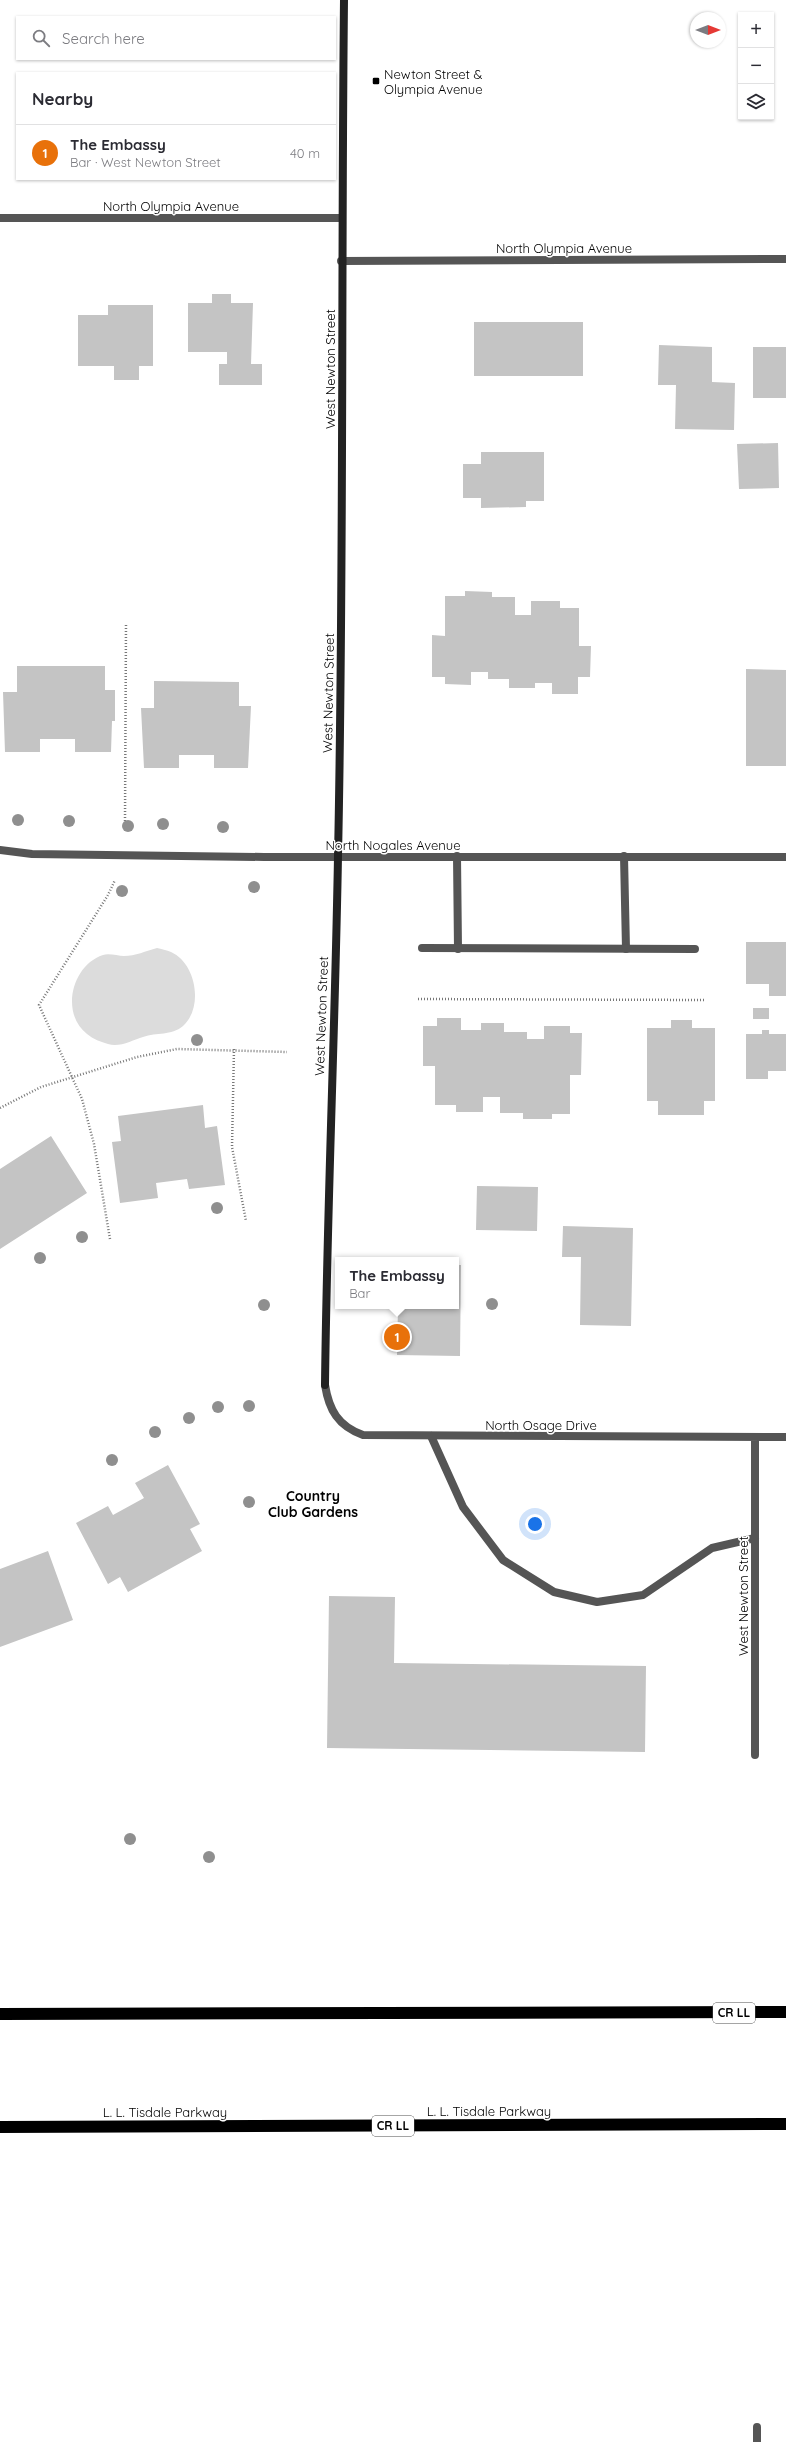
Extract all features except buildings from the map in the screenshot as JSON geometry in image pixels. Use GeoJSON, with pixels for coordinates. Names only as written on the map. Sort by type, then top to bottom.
{"type":"FeatureCollection","features":[{"type":"Feature","properties":{"kind":"highway","name":"CR LL"},"geometry":{"type":"LineString","coordinates":[[0,2014],[786,2012]]}},
{"type":"Feature","properties":{"kind":"highway","name":"L. L. Tisdale Parkway"},"geometry":{"type":"LineString","coordinates":[[0,2127],[786,2124]]}},
{"type":"Feature","properties":{"kind":"street","name":"West Newton Street"},"geometry":{"type":"LineString","coordinates":[[325,1385],[326,1269],[338,857],[342,562],[341,218],[344,0]]}},
{"type":"Feature","properties":{"kind":"street","name":"North Olympia Avenue"},"geometry":{"type":"LineString","coordinates":[[0,218],[341,218]]}},
{"type":"Feature","properties":{"kind":"street","name":"North Olympia Avenue"},"geometry":{"type":"LineString","coordinates":[[341,261],[786,259]]}},
{"type":"Feature","properties":{"kind":"street","name":"North Nogales Avenue"},"geometry":{"type":"LineString","coordinates":[[0,850],[32,854],[338,857],[786,857]]}},
{"type":"Feature","properties":{"kind":"street"},"geometry":{"type":"LineString","coordinates":[[457,856],[458,949]]}},
{"type":"Feature","properties":{"kind":"street"},"geometry":{"type":"LineString","coordinates":[[624,856],[626,949]]}},
{"type":"Feature","properties":{"kind":"street"},"geometry":{"type":"LineString","coordinates":[[422,948],[695,949]]}},
{"type":"Feature","properties":{"kind":"street","name":"North Osage Drive"},"geometry":{"type":"LineString","coordinates":[[325,1385],[328,1401],[335,1417],[344,1426],[354,1432],[372,1436],[786,1438]]}},
{"type":"Feature","properties":{"kind":"street"},"geometry":{"type":"LineString","coordinates":[[431,1436],[463,1507],[503,1560],[554,1592],[597,1602],[643,1595],[712,1548],[755,1538]]}},
{"type":"Feature","properties":{"kind":"street","name":"West Newton Street"},"geometry":{"type":"LineString","coordinates":[[755,1437],[755,1755]]}},
{"type":"Feature","properties":{"kind":"street"},"geometry":{"type":"LineString","coordinates":[[757,2427],[757,2442]]}},
{"type":"Feature","properties":{"kind":"path"},"geometry":{"type":"LineString","coordinates":[[124,821],[126,623]]}},
{"type":"Feature","properties":{"kind":"path"},"geometry":{"type":"LineString","coordinates":[[110,1239],[94,1144],[82,1099],[73,1076],[39,1005],[108,895],[124,855]]}},
{"type":"Feature","properties":{"kind":"path"},"geometry":{"type":"LineString","coordinates":[[418,999],[705,1000]]}},
{"type":"Feature","properties":{"kind":"path"},"geometry":{"type":"LineString","coordinates":[[0,1108],[41,1087],[73,1076],[137,1057],[177,1049],[234,1049],[288,1052]]}},
{"type":"Feature","properties":{"kind":"path"},"geometry":{"type":"LineString","coordinates":[[234,1049],[232,1147],[246,1222]]}},
{"type":"Feature","properties":{"kind":"shaded area"},"geometry":{"type":"Polygon","coordinates":[[[157,948],[169,951],[180,958],[191,975],[195,997],[194,1008],[190,1018],[183,1026],[169,1033],[148,1036],[117,1045],[112,1045],[94,1039],[87,1034],[79,1025],[74,1014],[72,1002],[73,990],[77,979],[84,969],[92,960],[103,955],[128,956],[157,948]]]}},
{"type":"Feature","properties":{"kind":"place","name":"Newton Street & Olympia Avenue"},"geometry":{"type":"Point","coordinates":[376,81]}},
{"type":"Feature","properties":{"kind":"place","name":"The Embassy"},"geometry":{"type":"Point","coordinates":[397,1337]}},
{"type":"Feature","properties":{"kind":"district","name":"Country Club Gardens"},"geometry":{"type":"Point","coordinates":[313,1504]}}]}
